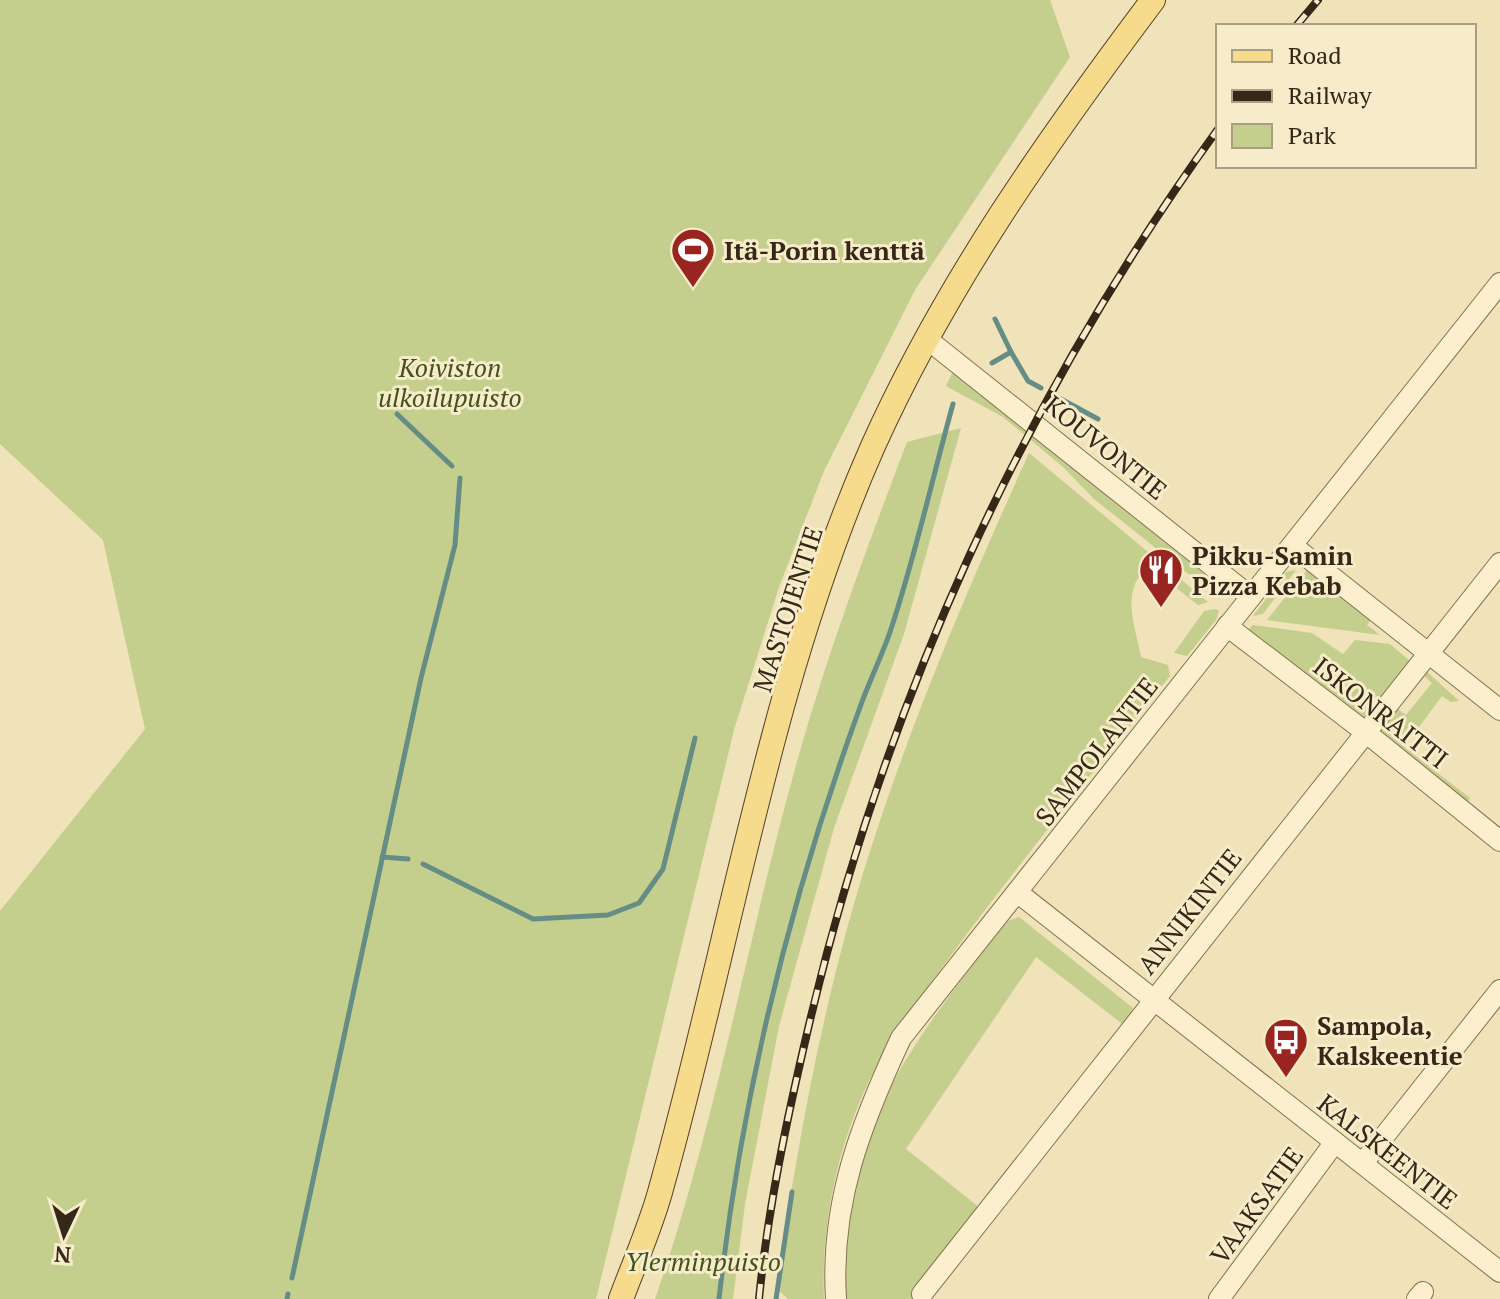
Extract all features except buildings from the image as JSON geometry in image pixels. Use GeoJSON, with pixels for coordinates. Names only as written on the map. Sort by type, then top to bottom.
{"type":"FeatureCollection","features":[{"type":"Feature","properties":{"kind":"main road","name":"MASTOJENTIE"},"geometry":{"type":"LineString","coordinates":[[621,1299],[662,1188],[765,767],[823,580],[873,447],[965,269],[1055,129],[1153,0]]}},
{"type":"Feature","properties":{"kind":"street","name":"SAMPOLANTIE"},"geometry":{"type":"LineString","coordinates":[[836,1299],[834,1276],[843,1185],[868,1109],[901,1038],[1500,283]]}},
{"type":"Feature","properties":{"kind":"street","name":"KOUVONTIE"},"geometry":{"type":"LineString","coordinates":[[927,339],[1251,597]]}},
{"type":"Feature","properties":{"kind":"street"},"geometry":{"type":"LineString","coordinates":[[1293,546],[1500,710]]}},
{"type":"Feature","properties":{"kind":"street","name":"ANNIKINTIE"},"geometry":{"type":"LineString","coordinates":[[922,1294],[1364,731],[1500,563]]}},
{"type":"Feature","properties":{"kind":"street","name":"ISKONRAITTI"},"geometry":{"type":"LineString","coordinates":[[1227,626],[1500,841]]}},
{"type":"Feature","properties":{"kind":"street","name":"KALSKEENTIE"},"geometry":{"type":"LineString","coordinates":[[1017,892],[1500,1272]]}},
{"type":"Feature","properties":{"kind":"street"},"geometry":{"type":"LineString","coordinates":[[1363,1163],[1500,990]]}},
{"type":"Feature","properties":{"kind":"street","name":"VAAKSATIE"},"geometry":{"type":"LineString","coordinates":[[1225,1296],[1335,1142]]}},
{"type":"Feature","properties":{"kind":"green space","name":"Koiviston ulkoilupuisto"},"geometry":{"type":"Polygon","coordinates":[[[0,0],[1050,0],[1070,57],[915,290],[824,471],[779,587],[734,730],[596,1299],[0,1299],[0,911],[145,729],[103,540],[0,444],[0,0]]]}},
{"type":"Feature","properties":{"kind":"green space"},"geometry":{"type":"Polygon","coordinates":[[[953,371],[1220,587],[1220,599],[1094,499],[1063,467],[1003,417],[946,386],[953,371]]]}},
{"type":"Feature","properties":{"kind":"green space","name":"Ylerminpuisto"},"geometry":{"type":"Polygon","coordinates":[[[961,428],[904,634],[834,828],[779,1026],[745,1204],[733,1299],[655,1299],[697,1162],[802,744],[852,592],[907,442],[961,428]]]}},
{"type":"Feature","properties":{"kind":"green space"},"geometry":{"type":"Polygon","coordinates":[[[1029,453],[1208,602],[1198,605],[1155,571],[1144,571],[1137,580],[1133,590],[1132,612],[1141,657],[1168,665],[1170,676],[988,906],[925,990],[890,1044],[858,1107],[833,1187],[825,1243],[824,1299],[788,1299],[776,1288],[814,1067],[845,936],[883,813],[927,691],[1029,453]]]}},
{"type":"Feature","properties":{"kind":"green space"},"geometry":{"type":"Polygon","coordinates":[[[1296,570],[1263,614],[1253,616],[1286,572],[1296,570]]]}},
{"type":"Feature","properties":{"kind":"green space"},"geometry":{"type":"Polygon","coordinates":[[[1307,570],[1371,620],[1367,625],[1380,635],[1267,620],[1307,570]]]}},
{"type":"Feature","properties":{"kind":"green space"},"geometry":{"type":"Polygon","coordinates":[[[1204,611],[1219,611],[1216,620],[1187,656],[1174,653],[1204,611]]]}},
{"type":"Feature","properties":{"kind":"green space"},"geometry":{"type":"Polygon","coordinates":[[[1253,625],[1312,633],[1343,654],[1355,640],[1390,644],[1411,662],[1365,722],[1250,637],[1249,629],[1253,625]]]}},
{"type":"Feature","properties":{"kind":"green space"},"geometry":{"type":"Polygon","coordinates":[[[1424,669],[1459,701],[1451,702],[1442,696],[1404,747],[1470,798],[1467,804],[1377,734],[1394,706],[1406,715],[1432,683],[1421,673],[1424,669]]]}},
{"type":"Feature","properties":{"kind":"green space"},"geometry":{"type":"Polygon","coordinates":[[[1019,917],[1133,1008],[1125,1026],[1036,957],[906,1149],[980,1208],[978,1217],[913,1299],[844,1299],[844,1242],[851,1190],[866,1141],[887,1094],[941,1007],[1008,921],[1019,917]]]}},
{"type":"Feature","properties":{"kind":"waterway"},"geometry":{"type":"LineString","coordinates":[[995,319],[1011,352]]}},
{"type":"Feature","properties":{"kind":"waterway"},"geometry":{"type":"LineString","coordinates":[[992,363],[1011,352],[1028,381],[1041,388]]}},
{"type":"Feature","properties":{"kind":"waterway"},"geometry":{"type":"LineString","coordinates":[[1059,398],[1098,419]]}},
{"type":"Feature","properties":{"kind":"waterway"},"geometry":{"type":"LineString","coordinates":[[719,1299],[740,1150],[790,927],[834,781],[899,604],[953,404]]}},
{"type":"Feature","properties":{"kind":"waterway"},"geometry":{"type":"LineString","coordinates":[[397,414],[452,466]]}},
{"type":"Feature","properties":{"kind":"waterway"},"geometry":{"type":"LineString","coordinates":[[292,1278],[421,678],[455,545],[460,478]]}},
{"type":"Feature","properties":{"kind":"waterway"},"geometry":{"type":"LineString","coordinates":[[423,864],[533,919],[608,915],[639,903],[663,869],[695,738]]}},
{"type":"Feature","properties":{"kind":"waterway"},"geometry":{"type":"LineString","coordinates":[[382,857],[408,859]]}},
{"type":"Feature","properties":{"kind":"waterway"},"geometry":{"type":"LineString","coordinates":[[776,1299],[792,1192]]}},
{"type":"Feature","properties":{"kind":"waterway"},"geometry":{"type":"LineString","coordinates":[[287,1299],[288,1294]]}},
{"type":"Feature","properties":{"kind":"railway"},"geometry":{"type":"LineString","coordinates":[[1298,24],[1318,0]]}},
{"type":"Feature","properties":{"kind":"railway"},"geometry":{"type":"LineString","coordinates":[[759,1299],[779,1163],[808,1029],[839,908],[919,673],[968,559],[1022,447],[1082,338],[1147,232],[1216,132]]}},
{"type":"Feature","properties":{"kind":"place","name":"Itä-Porin kenttä"},"geometry":{"type":"Point","coordinates":[693,289]}},
{"type":"Feature","properties":{"kind":"place","name":"Pikku-Samin Pizza Kebab"},"geometry":{"type":"Point","coordinates":[1161,609]}},
{"type":"Feature","properties":{"kind":"place","name":"Sampola, Kalskeentie"},"geometry":{"type":"Point","coordinates":[1286,1079]}}]}
